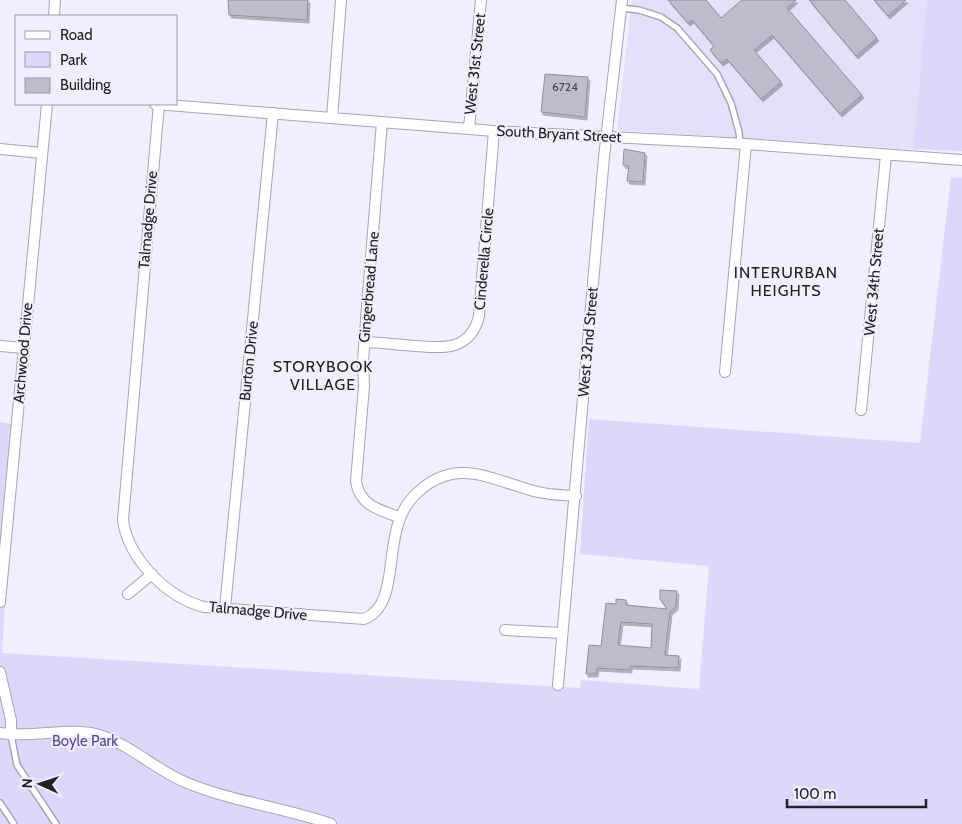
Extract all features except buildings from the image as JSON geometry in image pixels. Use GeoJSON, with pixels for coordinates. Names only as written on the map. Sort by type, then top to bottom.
{"type":"FeatureCollection","features":[{"type":"Feature","properties":{"kind":"street"},"geometry":{"type":"LineString","coordinates":[[54,15],[55,0]]}},
{"type":"Feature","properties":{"kind":"street"},"geometry":{"type":"LineString","coordinates":[[332,118],[342,0]]}},
{"type":"Feature","properties":{"kind":"street","name":"West 31st Street"},"geometry":{"type":"LineString","coordinates":[[469,128],[482,0]]}},
{"type":"Feature","properties":{"kind":"street","name":"West 32nd Street"},"geometry":{"type":"LineString","coordinates":[[558,685],[607,138],[621,4]]}},
{"type":"Feature","properties":{"kind":"street","name":"Archwood Drive"},"geometry":{"type":"LineString","coordinates":[[0,602],[47,105]]}},
{"type":"Feature","properties":{"kind":"street","name":"Talmadge Drive"},"geometry":{"type":"LineString","coordinates":[[159,105],[123,520],[127,538],[152,574],[183,599],[204,607],[354,619],[372,616],[381,608],[386,596],[391,552],[399,517],[409,502],[426,486],[436,480],[458,474],[491,476],[536,491],[576,496]]}},
{"type":"Feature","properties":{"kind":"street","name":"South Bryant Street"},"geometry":{"type":"LineString","coordinates":[[172,105],[494,131],[743,144],[962,160]]}},
{"type":"Feature","properties":{"kind":"street","name":"Burton Drive"},"geometry":{"type":"LineString","coordinates":[[224,608],[273,113]]}},
{"type":"Feature","properties":{"kind":"street","name":"Gingerbread Lane"},"geometry":{"type":"LineString","coordinates":[[382,122],[364,342],[364,386],[357,488],[370,505],[399,517]]}},
{"type":"Feature","properties":{"kind":"street","name":"Cinderella Circle"},"geometry":{"type":"LineString","coordinates":[[364,342],[449,346],[463,341],[474,330],[479,316],[494,131]]}},
{"type":"Feature","properties":{"kind":"street"},"geometry":{"type":"LineString","coordinates":[[725,372],[743,144]]}},
{"type":"Feature","properties":{"kind":"street"},"geometry":{"type":"LineString","coordinates":[[0,149],[42,153]]}},
{"type":"Feature","properties":{"kind":"street","name":"West 34th Street"},"geometry":{"type":"LineString","coordinates":[[862,410],[886,154]]}},
{"type":"Feature","properties":{"kind":"street"},"geometry":{"type":"LineString","coordinates":[[0,346],[24,348]]}},
{"type":"Feature","properties":{"kind":"street"},"geometry":{"type":"LineString","coordinates":[[128,594],[152,574]]}},
{"type":"Feature","properties":{"kind":"street"},"geometry":{"type":"LineString","coordinates":[[505,630],[562,633]]}},
{"type":"Feature","properties":{"kind":"street"},"geometry":{"type":"LineString","coordinates":[[0,672],[11,720],[11,735]]}},
{"type":"Feature","properties":{"kind":"street"},"geometry":{"type":"LineString","coordinates":[[0,733],[37,736],[74,731],[102,735],[163,772],[212,793],[331,824]]}},
{"type":"Feature","properties":{"kind":"lane"},"geometry":{"type":"LineString","coordinates":[[621,4],[661,17],[677,28],[718,74],[731,103],[743,144]]}},
{"type":"Feature","properties":{"kind":"lane"},"geometry":{"type":"LineString","coordinates":[[11,735],[17,765],[56,824]]}},
{"type":"Feature","properties":{"kind":"lane"},"geometry":{"type":"LineString","coordinates":[[0,803],[14,824]]}},
{"type":"Feature","properties":{"kind":"shaded area"},"geometry":{"type":"Polygon","coordinates":[[[632,0],[927,0],[913,149],[617,130],[632,0]]]}},
{"type":"Feature","properties":{"kind":"green space"},"geometry":{"type":"Polygon","coordinates":[[[927,0],[962,0],[962,151],[913,149],[927,0]]]}},
{"type":"Feature","properties":{"kind":"green space","name":"Boyle Park"},"geometry":{"type":"Polygon","coordinates":[[[951,177],[962,178],[962,824],[0,824],[0,422],[17,425],[2,653],[580,688],[581,680],[699,689],[709,566],[580,554],[589,419],[920,443],[951,177]]]}},
{"type":"Feature","properties":{"kind":"district","name":"INTERURBAN HEIGHTS"},"geometry":{"type":"Point","coordinates":[786,281]}},
{"type":"Feature","properties":{"kind":"district","name":"STORYBOOK VILLAGE"},"geometry":{"type":"Point","coordinates":[323,375]}}]}
